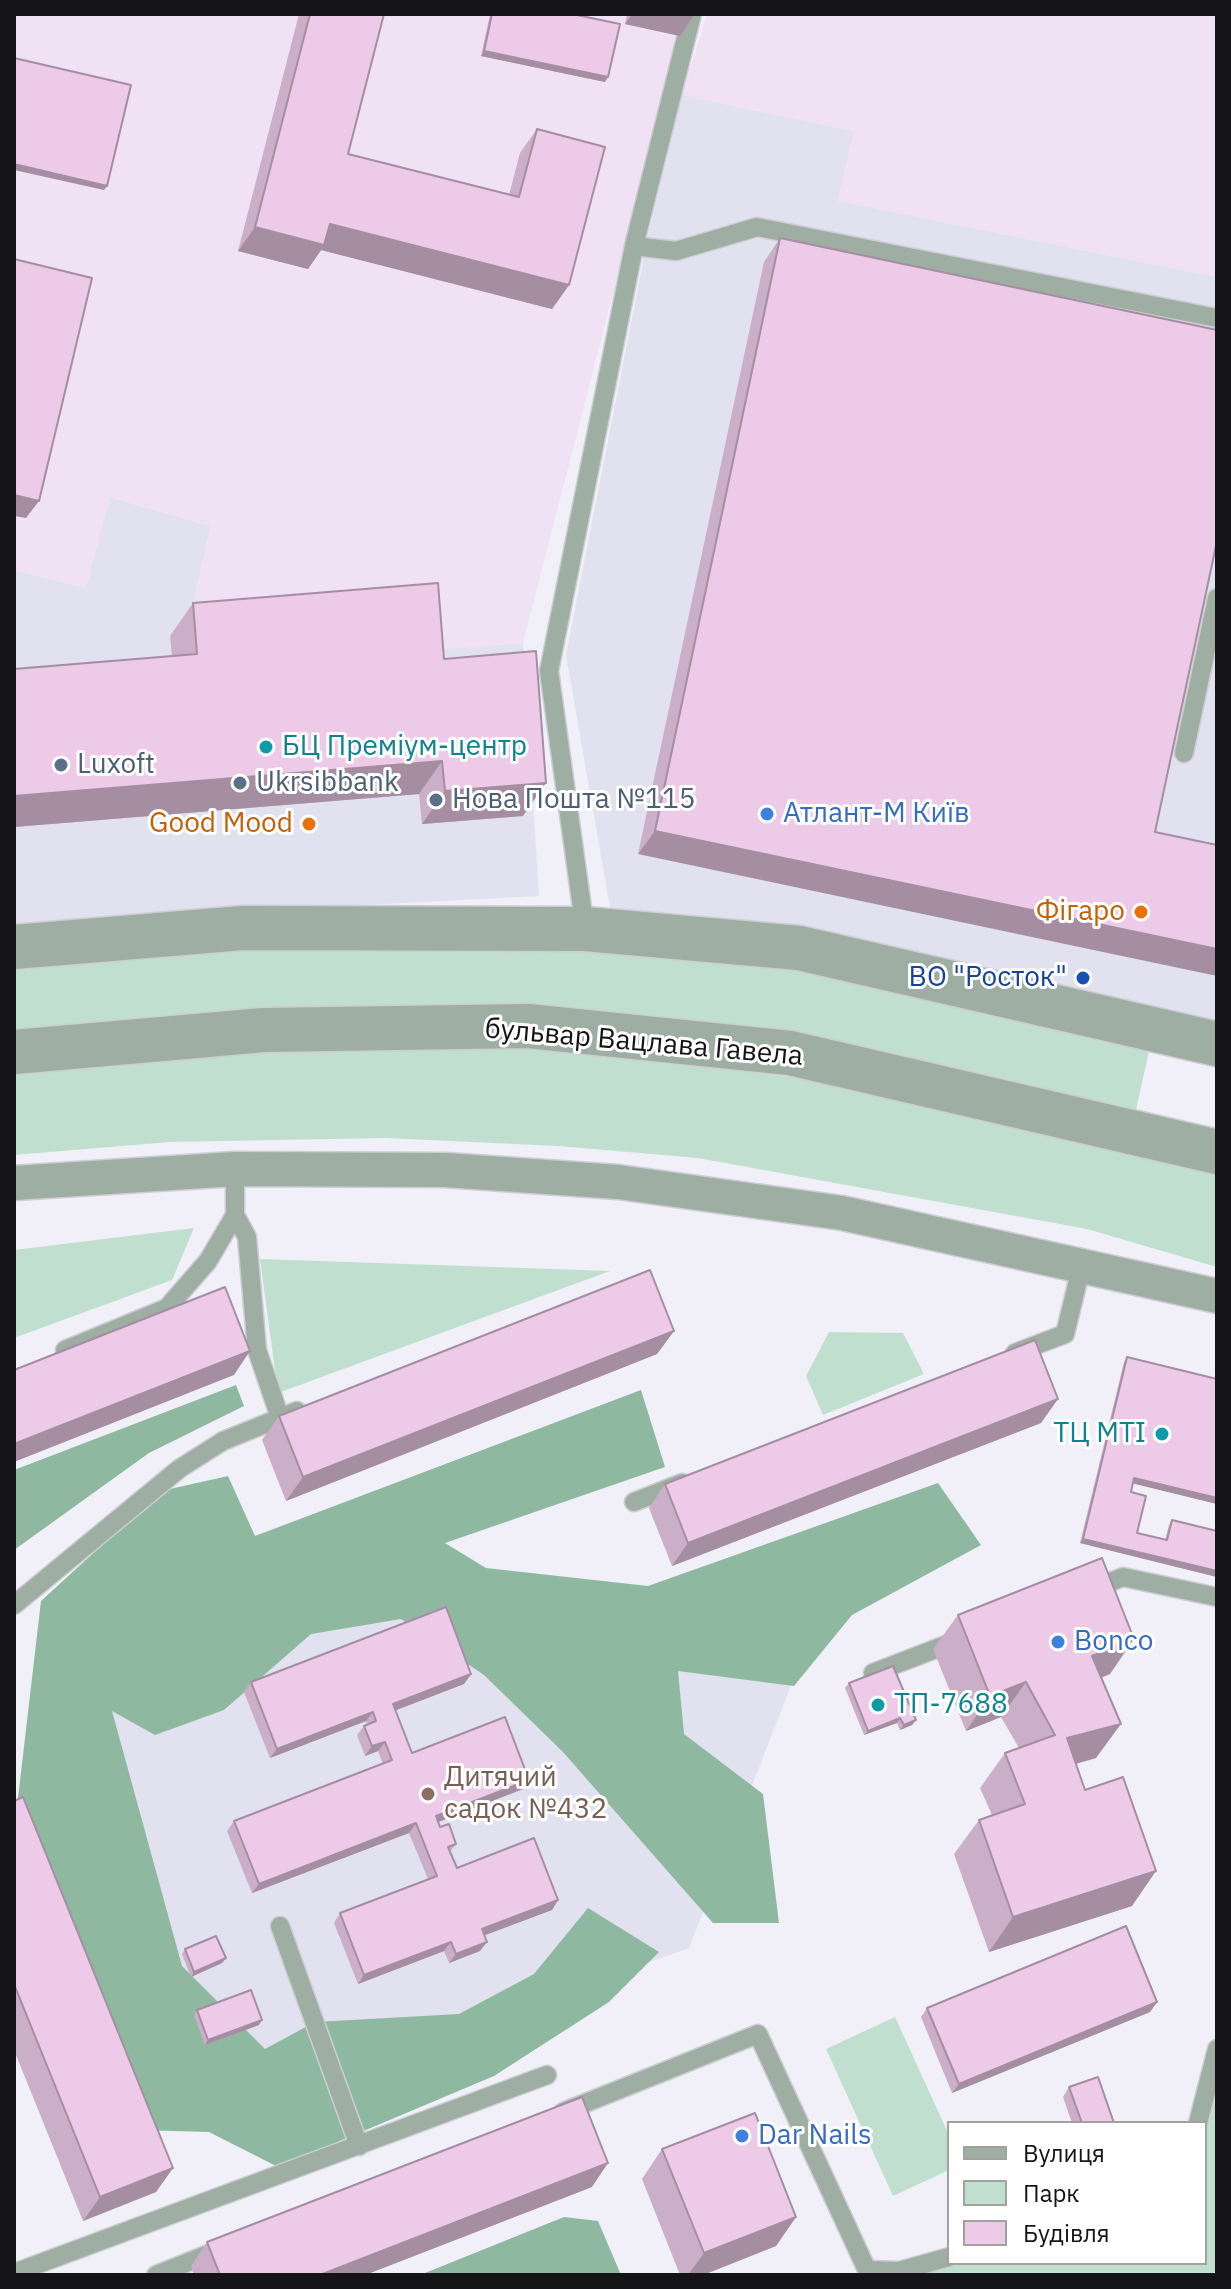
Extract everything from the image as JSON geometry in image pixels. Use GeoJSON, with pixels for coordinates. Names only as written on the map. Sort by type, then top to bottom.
{"type":"FeatureCollection","features":[{"type":"Feature","properties":{"kind":"street"},"geometry":{"type":"LineString","coordinates":[[14,947],[243,928],[585,929],[799,948],[1217,1044]]}},
{"type":"Feature","properties":{"kind":"street","name":"бульвар Вацлава Гавела"},"geometry":{"type":"LineString","coordinates":[[14,1052],[264,1030],[528,1026],[790,1053],[1216,1147]]}},
{"type":"Feature","properties":{"kind":"street"},"geometry":{"type":"LineString","coordinates":[[14,1183],[235,1169],[445,1170],[618,1182],[842,1213],[1217,1296]]}},
{"type":"Feature","properties":{"kind":"lane"},"geometry":{"type":"LineString","coordinates":[[585,929],[549,671],[634,246],[692,14]]}},
{"type":"Feature","properties":{"kind":"lane"},"geometry":{"type":"LineString","coordinates":[[634,246],[676,251],[757,227],[1217,318]]}},
{"type":"Feature","properties":{"kind":"lane"},"geometry":{"type":"LineString","coordinates":[[1184,753],[1217,598]]}},
{"type":"Feature","properties":{"kind":"lane"},"geometry":{"type":"LineString","coordinates":[[235,1169],[235,1215],[247,1237],[257,1350],[280,1418]]}},
{"type":"Feature","properties":{"kind":"lane"},"geometry":{"type":"LineString","coordinates":[[42,1360],[167,1308],[208,1261],[235,1215]]}},
{"type":"Feature","properties":{"kind":"lane"},"geometry":{"type":"LineString","coordinates":[[991,1362],[1065,1334],[1082,1264]]}},
{"type":"Feature","properties":{"kind":"lane"},"geometry":{"type":"LineString","coordinates":[[14,1605],[179,1469],[223,1441],[309,1406]]}},
{"type":"Feature","properties":{"kind":"lane"},"geometry":{"type":"LineString","coordinates":[[634,1502],[697,1477]]}},
{"type":"Feature","properties":{"kind":"lane"},"geometry":{"type":"LineString","coordinates":[[1064,1600],[1123,1577],[1217,1597]]}},
{"type":"Feature","properties":{"kind":"lane"},"geometry":{"type":"LineString","coordinates":[[873,1673],[976,1634]]}},
{"type":"Feature","properties":{"kind":"lane"},"geometry":{"type":"LineString","coordinates":[[280,1926],[359,2146]]}},
{"type":"Feature","properties":{"kind":"lane"},"geometry":{"type":"LineString","coordinates":[[552,2117],[758,2034],[867,2270],[899,2271],[947,2258]]}},
{"type":"Feature","properties":{"kind":"lane"},"geometry":{"type":"LineString","coordinates":[[1199,2121],[1217,2049]]}},
{"type":"Feature","properties":{"kind":"lane"},"geometry":{"type":"LineString","coordinates":[[14,2273],[547,2075]]}},
{"type":"Feature","properties":{"kind":"lane"},"geometry":{"type":"LineString","coordinates":[[156,2275],[229,2246]]}},
{"type":"Feature","properties":{"kind":"shaded area"},"geometry":{"type":"Polygon","coordinates":[[[14,14],[685,14],[523,643],[440,649],[190,618],[211,526],[110,497],[86,588],[14,570],[14,14]]]}},
{"type":"Feature","properties":{"kind":"shaded area"},"geometry":{"type":"Polygon","coordinates":[[[707,14],[1217,14],[1217,277],[838,201],[854,131],[682,95],[707,14]]]}},
{"type":"Feature","properties":{"kind":"shaded area"},"geometry":{"type":"Polygon","coordinates":[[[682,95],[854,131],[838,201],[1217,277],[1217,1031],[611,913],[566,655],[648,236],[682,95]]]}},
{"type":"Feature","properties":{"kind":"shaded area"},"geometry":{"type":"Polygon","coordinates":[[[109,497],[211,526],[190,617],[440,649],[523,643],[539,896],[108,918],[14,930],[14,570],[86,588],[109,497]]]}},
{"type":"Feature","properties":{"kind":"shaded area","name":"Дитячий садок №432"},"geometry":{"type":"Polygon","coordinates":[[[258,1545],[809,1639],[689,1948],[224,2116],[44,1622],[258,1545]]]}},
{"type":"Feature","properties":{"kind":"green space"},"geometry":{"type":"Polygon","coordinates":[[[243,943],[552,943],[798,971],[1149,1051],[1136,1110],[791,1032],[14,1036],[14,964],[243,943]]]}},
{"type":"Feature","properties":{"kind":"green space"},"geometry":{"type":"Polygon","coordinates":[[[552,1047],[804,1079],[1217,1168],[1217,1267],[1087,1229],[698,1158],[558,1146],[386,1138],[170,1142],[14,1155],[14,1072],[255,1049],[552,1047]]]}},
{"type":"Feature","properties":{"kind":"green space"},"geometry":{"type":"Polygon","coordinates":[[[194,1228],[172,1280],[14,1338],[14,1250],[194,1228]]]}},
{"type":"Feature","properties":{"kind":"green space"},"geometry":{"type":"Polygon","coordinates":[[[260,1259],[610,1271],[278,1393],[260,1259]]]}},
{"type":"Feature","properties":{"kind":"green space"},"geometry":{"type":"Polygon","coordinates":[[[829,1332],[903,1333],[924,1374],[823,1415],[806,1376],[829,1332]]]}},
{"type":"Feature","properties":{"kind":"green space"},"geometry":{"type":"Polygon","coordinates":[[[236,1385],[244,1406],[149,1453],[14,1550],[14,1470],[236,1385]]]}},
{"type":"Feature","properties":{"kind":"green space"},"geometry":{"type":"Polygon","coordinates":[[[641,1390],[665,1467],[445,1543],[486,1568],[648,1586],[938,1483],[981,1545],[852,1615],[794,1686],[678,1671],[684,1734],[763,1794],[779,1923],[713,1923],[563,1752],[484,1675],[401,1619],[311,1634],[224,1710],[155,1735],[112,1711],[182,1966],[265,2049],[315,2022],[459,2014],[534,1974],[588,1908],[659,1952],[609,2002],[494,2076],[278,2167],[209,2132],[136,2130],[18,1798],[41,1601],[161,1491],[228,1476],[255,1536],[641,1390]]]}},
{"type":"Feature","properties":{"kind":"green space"},"geometry":{"type":"Polygon","coordinates":[[[895,2017],[947,2131],[947,2171],[893,2196],[826,2049],[895,2017]]]}},
{"type":"Feature","properties":{"kind":"green space"},"geometry":{"type":"Polygon","coordinates":[[[1217,2077],[1217,2275],[905,2275],[947,2264],[1207,2265],[1206,2121],[1217,2077]]]}},
{"type":"Feature","properties":{"kind":"green space"},"geometry":{"type":"Polygon","coordinates":[[[564,2217],[598,2221],[621,2275],[420,2275],[564,2217]]]}},
{"type":"Feature","properties":{"kind":"building"},"geometry":{"type":"Polygon","coordinates":[[[310,14],[384,14],[348,154],[519,197],[537,129],[605,147],[569,285],[330,224],[324,245],[255,227],[310,14]]]}},
{"type":"Feature","properties":{"kind":"building"},"geometry":{"type":"Polygon","coordinates":[[[492,14],[572,14],[620,24],[608,77],[484,51],[492,14]]]}},
{"type":"Feature","properties":{"kind":"building"},"geometry":{"type":"Polygon","coordinates":[[[14,58],[131,85],[107,186],[14,164],[14,58]]]}},
{"type":"Feature","properties":{"kind":"building"},"geometry":{"type":"Polygon","coordinates":[[[780,238],[1217,330],[1217,541],[1155,832],[1217,845],[1217,949],[655,831],[780,238]]]}},
{"type":"Feature","properties":{"kind":"building"},"geometry":{"type":"Polygon","coordinates":[[[14,259],[92,278],[39,501],[14,495],[14,259]]]}},
{"type":"Feature","properties":{"kind":"building","name":"БЦ Преміум-центр"},"geometry":{"type":"Polygon","coordinates":[[[438,583],[444,659],[536,651],[546,783],[445,791],[442,761],[14,796],[14,669],[197,654],[193,603],[438,583]]]}},
{"type":"Feature","properties":{"kind":"building"},"geometry":{"type":"Polygon","coordinates":[[[650,1270],[674,1331],[303,1477],[279,1416],[650,1270]]]}},
{"type":"Feature","properties":{"kind":"building"},"geometry":{"type":"Polygon","coordinates":[[[225,1287],[250,1351],[14,1444],[14,1370],[225,1287]]]}},
{"type":"Feature","properties":{"kind":"building"},"geometry":{"type":"Polygon","coordinates":[[[1035,1340],[1058,1399],[688,1543],[665,1484],[1035,1340]]]}},
{"type":"Feature","properties":{"kind":"building","name":"ТЦ MTI"},"geometry":{"type":"Polygon","coordinates":[[[1127,1357],[1217,1379],[1217,1498],[1134,1478],[1131,1492],[1146,1496],[1137,1533],[1167,1540],[1172,1520],[1217,1531],[1217,1571],[1083,1539],[1127,1357]]]}},
{"type":"Feature","properties":{"kind":"building"},"geometry":{"type":"Polygon","coordinates":[[[1102,1558],[1134,1639],[1092,1656],[1121,1724],[1067,1738],[1085,1790],[1123,1777],[1156,1871],[1013,1917],[979,1820],[1025,1804],[1005,1753],[1055,1735],[1026,1682],[990,1696],[958,1615],[1102,1558]]]}},
{"type":"Feature","properties":{"kind":"building"},"geometry":{"type":"Polygon","coordinates":[[[446,1607],[471,1674],[393,1704],[412,1753],[505,1717],[529,1780],[436,1816],[440,1827],[449,1824],[456,1844],[448,1847],[457,1868],[534,1838],[558,1900],[482,1929],[487,1942],[456,1954],[451,1942],[364,1975],[340,1913],[437,1876],[416,1823],[259,1884],[234,1821],[392,1760],[385,1742],[372,1746],[364,1726],[376,1721],[373,1712],[277,1749],[251,1682],[446,1607]]]}},
{"type":"Feature","properties":{"kind":"building","name":"ТП-7688"},"geometry":{"type":"Polygon","coordinates":[[[893,1666],[916,1720],[904,1725],[900,1718],[868,1731],[849,1683],[893,1666]]]}},
{"type":"Feature","properties":{"kind":"building"},"geometry":{"type":"Polygon","coordinates":[[[23,1797],[173,2168],[100,2197],[14,1984],[14,1801],[23,1797]]]}},
{"type":"Feature","properties":{"kind":"building"},"geometry":{"type":"Polygon","coordinates":[[[1126,1926],[1157,2002],[959,2084],[927,2008],[1126,1926]]]}},
{"type":"Feature","properties":{"kind":"building"},"geometry":{"type":"Polygon","coordinates":[[[216,1936],[226,1958],[194,1972],[185,1949],[216,1936]]]}},
{"type":"Feature","properties":{"kind":"building"},"geometry":{"type":"Polygon","coordinates":[[[251,1990],[262,2020],[208,2040],[197,2010],[251,1990]]]}},
{"type":"Feature","properties":{"kind":"building"},"geometry":{"type":"Polygon","coordinates":[[[1098,2077],[1113,2121],[1081,2121],[1069,2087],[1098,2077]]]}},
{"type":"Feature","properties":{"kind":"building"},"geometry":{"type":"Polygon","coordinates":[[[582,2097],[608,2163],[320,2275],[220,2275],[207,2242],[582,2097]]]}},
{"type":"Feature","properties":{"kind":"building"},"geometry":{"type":"Polygon","coordinates":[[[755,2113],[796,2217],[704,2253],[662,2149],[755,2113]]]}},
{"type":"Feature","properties":{"kind":"place","name":"БЦ Преміум-центр"},"geometry":{"type":"Point","coordinates":[266,747]}},
{"type":"Feature","properties":{"kind":"place","name":"Luxoft"},"geometry":{"type":"Point","coordinates":[61,765]}},
{"type":"Feature","properties":{"kind":"place","name":"Ukrsibbank"},"geometry":{"type":"Point","coordinates":[240,783]}},
{"type":"Feature","properties":{"kind":"place","name":"Нова Пошта №115"},"geometry":{"type":"Point","coordinates":[436,800]}},
{"type":"Feature","properties":{"kind":"place","name":"Атлант-М Київ"},"geometry":{"type":"Point","coordinates":[767,814]}},
{"type":"Feature","properties":{"kind":"place","name":"Good Mood"},"geometry":{"type":"Point","coordinates":[309,824]}},
{"type":"Feature","properties":{"kind":"place","name":"Фігаро"},"geometry":{"type":"Point","coordinates":[1141,912]}},
{"type":"Feature","properties":{"kind":"place","name":"ВО \"Росток\""},"geometry":{"type":"Point","coordinates":[1083,978]}},
{"type":"Feature","properties":{"kind":"place","name":"ТЦ MTI"},"geometry":{"type":"Point","coordinates":[1162,1434]}},
{"type":"Feature","properties":{"kind":"place","name":"Bonco"},"geometry":{"type":"Point","coordinates":[1058,1642]}},
{"type":"Feature","properties":{"kind":"place","name":"ТП-7688"},"geometry":{"type":"Point","coordinates":[878,1705]}},
{"type":"Feature","properties":{"kind":"place","name":"Дитячий садок №432"},"geometry":{"type":"Point","coordinates":[428,1794]}},
{"type":"Feature","properties":{"kind":"place","name":"Dar Nails"},"geometry":{"type":"Point","coordinates":[742,2136]}}]}
